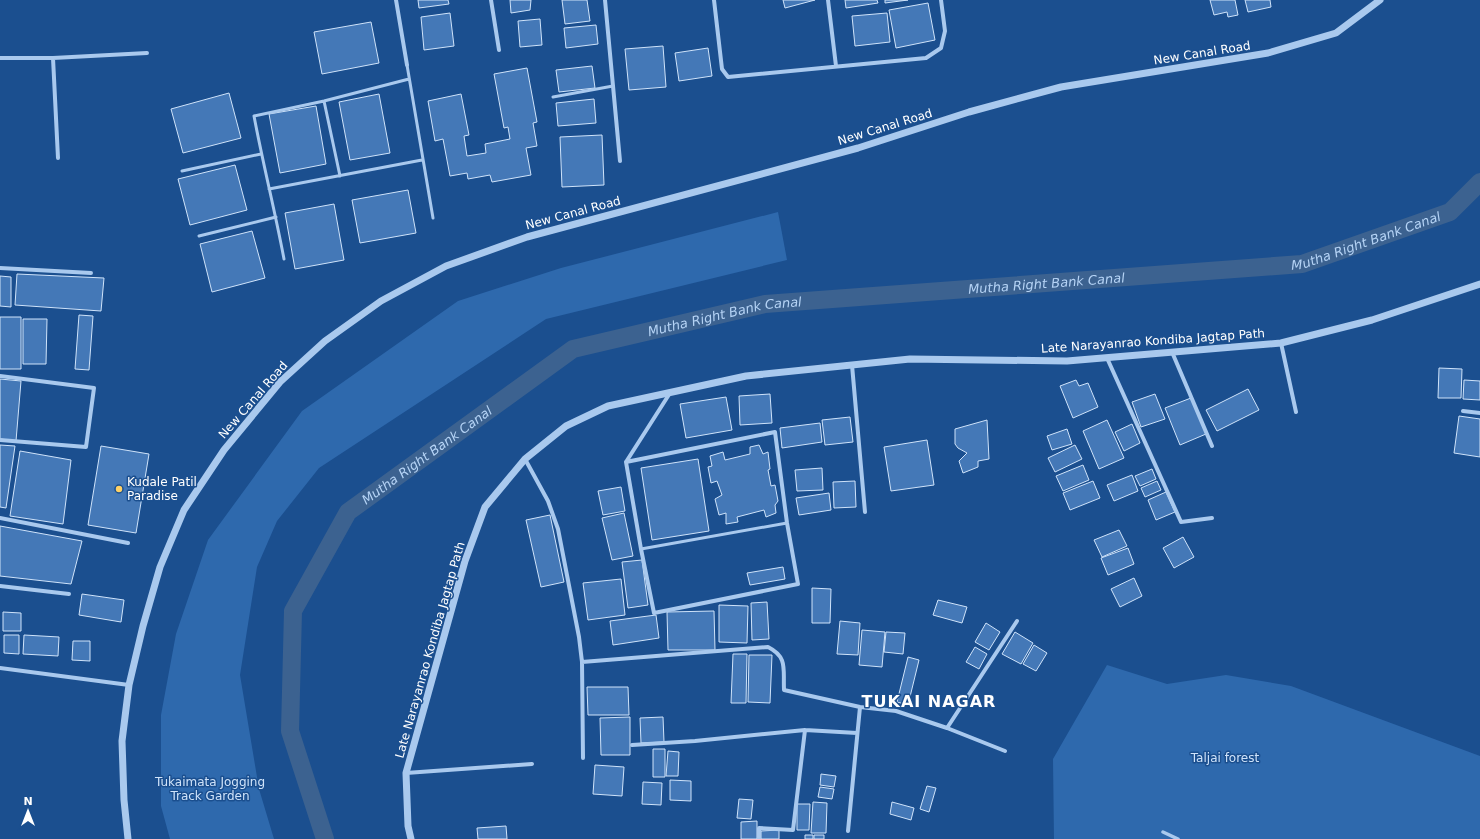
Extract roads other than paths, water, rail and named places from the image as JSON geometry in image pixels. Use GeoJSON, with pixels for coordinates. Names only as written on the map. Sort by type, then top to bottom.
{"type":"FeatureCollection","features":[{"type":"Feature","properties":{"kind":"street"},"geometry":{"type":"LineString","coordinates":[[396,0],[407,65]]}},
{"type":"Feature","properties":{"kind":"street"},"geometry":{"type":"LineString","coordinates":[[491,0],[500,50]]}},
{"type":"Feature","properties":{"kind":"street"},"geometry":{"type":"LineString","coordinates":[[605,0],[620,161]]}},
{"type":"Feature","properties":{"kind":"street"},"geometry":{"type":"LineString","coordinates":[[714,0],[722,69],[728,77],[926,58],[941,48],[944,32],[941,0]]}},
{"type":"Feature","properties":{"kind":"street"},"geometry":{"type":"LineString","coordinates":[[828,0],[836,66]]}},
{"type":"Feature","properties":{"kind":"street","name":"New Canal Road"},"geometry":{"type":"LineString","coordinates":[[128,839],[124,800],[122,741],[129,685],[143,626],[160,568],[184,510],[224,450],[280,382],[325,341],[381,301],[446,266],[527,237],[858,148],[969,112],[1061,87],[1268,54],[1336,33],[1380,0]]}},
{"type":"Feature","properties":{"kind":"street"},"geometry":{"type":"LineString","coordinates":[[0,58],[53,58],[147,54]]}},
{"type":"Feature","properties":{"kind":"street"},"geometry":{"type":"LineString","coordinates":[[53,58],[58,158]]}},
{"type":"Feature","properties":{"kind":"street"},"geometry":{"type":"LineString","coordinates":[[0,268],[91,273]]}},
{"type":"Feature","properties":{"kind":"street","name":"Late Narayanrao Kondiba Jagtap Path"},"geometry":{"type":"LineString","coordinates":[[411,839],[408,826],[406,773],[465,560],[485,507],[525,459],[566,426],[608,406],[746,376],[910,359],[1067,361],[1281,343],[1372,320],[1480,284]]}},
{"type":"Feature","properties":{"kind":"street"},"geometry":{"type":"LineString","coordinates":[[1281,343],[1296,412]]}},
{"type":"Feature","properties":{"kind":"street"},"geometry":{"type":"LineString","coordinates":[[1172,352],[1212,446]]}},
{"type":"Feature","properties":{"kind":"street"},"geometry":{"type":"LineString","coordinates":[[1107,358],[1181,522],[1212,518]]}},
{"type":"Feature","properties":{"kind":"street"},"geometry":{"type":"LineString","coordinates":[[852,365],[864,512]]}},
{"type":"Feature","properties":{"kind":"street"},"geometry":{"type":"LineString","coordinates":[[0,376],[94,388],[86,448],[0,440]]}},
{"type":"Feature","properties":{"kind":"street"},"geometry":{"type":"LineString","coordinates":[[626,462],[775,432],[787,523],[798,584],[654,613],[626,462],[671,393]]}},
{"type":"Feature","properties":{"kind":"street"},"geometry":{"type":"LineString","coordinates":[[1463,411],[1480,413]]}},
{"type":"Feature","properties":{"kind":"street"},"geometry":{"type":"LineString","coordinates":[[525,459],[548,501],[558,529],[579,637],[582,662],[583,758]]}},
{"type":"Feature","properties":{"kind":"street"},"geometry":{"type":"LineString","coordinates":[[0,518],[128,543]]}},
{"type":"Feature","properties":{"kind":"street"},"geometry":{"type":"LineString","coordinates":[[0,586],[69,594]]}},
{"type":"Feature","properties":{"kind":"street"},"geometry":{"type":"LineString","coordinates":[[947,728],[1017,621]]}},
{"type":"Feature","properties":{"kind":"street"},"geometry":{"type":"LineString","coordinates":[[582,662],[768,647],[776,651],[783,660],[784,690],[860,707],[896,711],[947,728],[1005,751]]}},
{"type":"Feature","properties":{"kind":"street"},"geometry":{"type":"LineString","coordinates":[[0,668],[129,685]]}},
{"type":"Feature","properties":{"kind":"street"},"geometry":{"type":"LineString","coordinates":[[848,832],[860,707]]}},
{"type":"Feature","properties":{"kind":"street"},"geometry":{"type":"LineString","coordinates":[[632,745],[695,741],[805,730],[857,733]]}},
{"type":"Feature","properties":{"kind":"street"},"geometry":{"type":"LineString","coordinates":[[759,839],[759,828],[792,830],[805,730]]}},
{"type":"Feature","properties":{"kind":"street"},"geometry":{"type":"LineString","coordinates":[[406,773],[532,764]]}},
{"type":"Feature","properties":{"kind":"street"},"geometry":{"type":"LineString","coordinates":[[1163,832],[1178,839]]}},
{"type":"Feature","properties":{"kind":"lane"},"geometry":{"type":"LineString","coordinates":[[407,65],[433,218]]}},
{"type":"Feature","properties":{"kind":"lane"},"geometry":{"type":"LineString","coordinates":[[284,259],[254,116],[409,79]]}},
{"type":"Feature","properties":{"kind":"lane"},"geometry":{"type":"LineString","coordinates":[[553,97],[613,86]]}},
{"type":"Feature","properties":{"kind":"lane"},"geometry":{"type":"LineString","coordinates":[[324,100],[340,176]]}},
{"type":"Feature","properties":{"kind":"lane"},"geometry":{"type":"LineString","coordinates":[[182,171],[261,154]]}},
{"type":"Feature","properties":{"kind":"lane"},"geometry":{"type":"LineString","coordinates":[[269,189],[422,160]]}},
{"type":"Feature","properties":{"kind":"lane"},"geometry":{"type":"LineString","coordinates":[[199,236],[276,217]]}},
{"type":"Feature","properties":{"kind":"lane"},"geometry":{"type":"LineString","coordinates":[[641,549],[787,523]]}},
{"type":"Feature","properties":{"kind":"waterway","name":"Mutha Right Bank Canal"},"geometry":{"type":"LineString","coordinates":[[325,839],[290,731],[293,611],[348,512],[573,349],[765,304],[1302,264],[1450,212],[1480,182]]}},
{"type":"Feature","properties":{"kind":"place","name":"Kudale Patil Paradise"},"geometry":{"type":"Point","coordinates":[119,489]}},
{"type":"Feature","properties":{"kind":"district","name":"TUKAI NAGAR"},"geometry":{"type":"Point","coordinates":[929,701]}},
{"type":"Feature","properties":{"kind":"park label","name":"Taljai forest"},"geometry":{"type":"Point","coordinates":[1225,758]}},
{"type":"Feature","properties":{"kind":"park label","name":"Tukaimata Jogging Track Garden"},"geometry":{"type":"Point","coordinates":[210,789]}}]}
